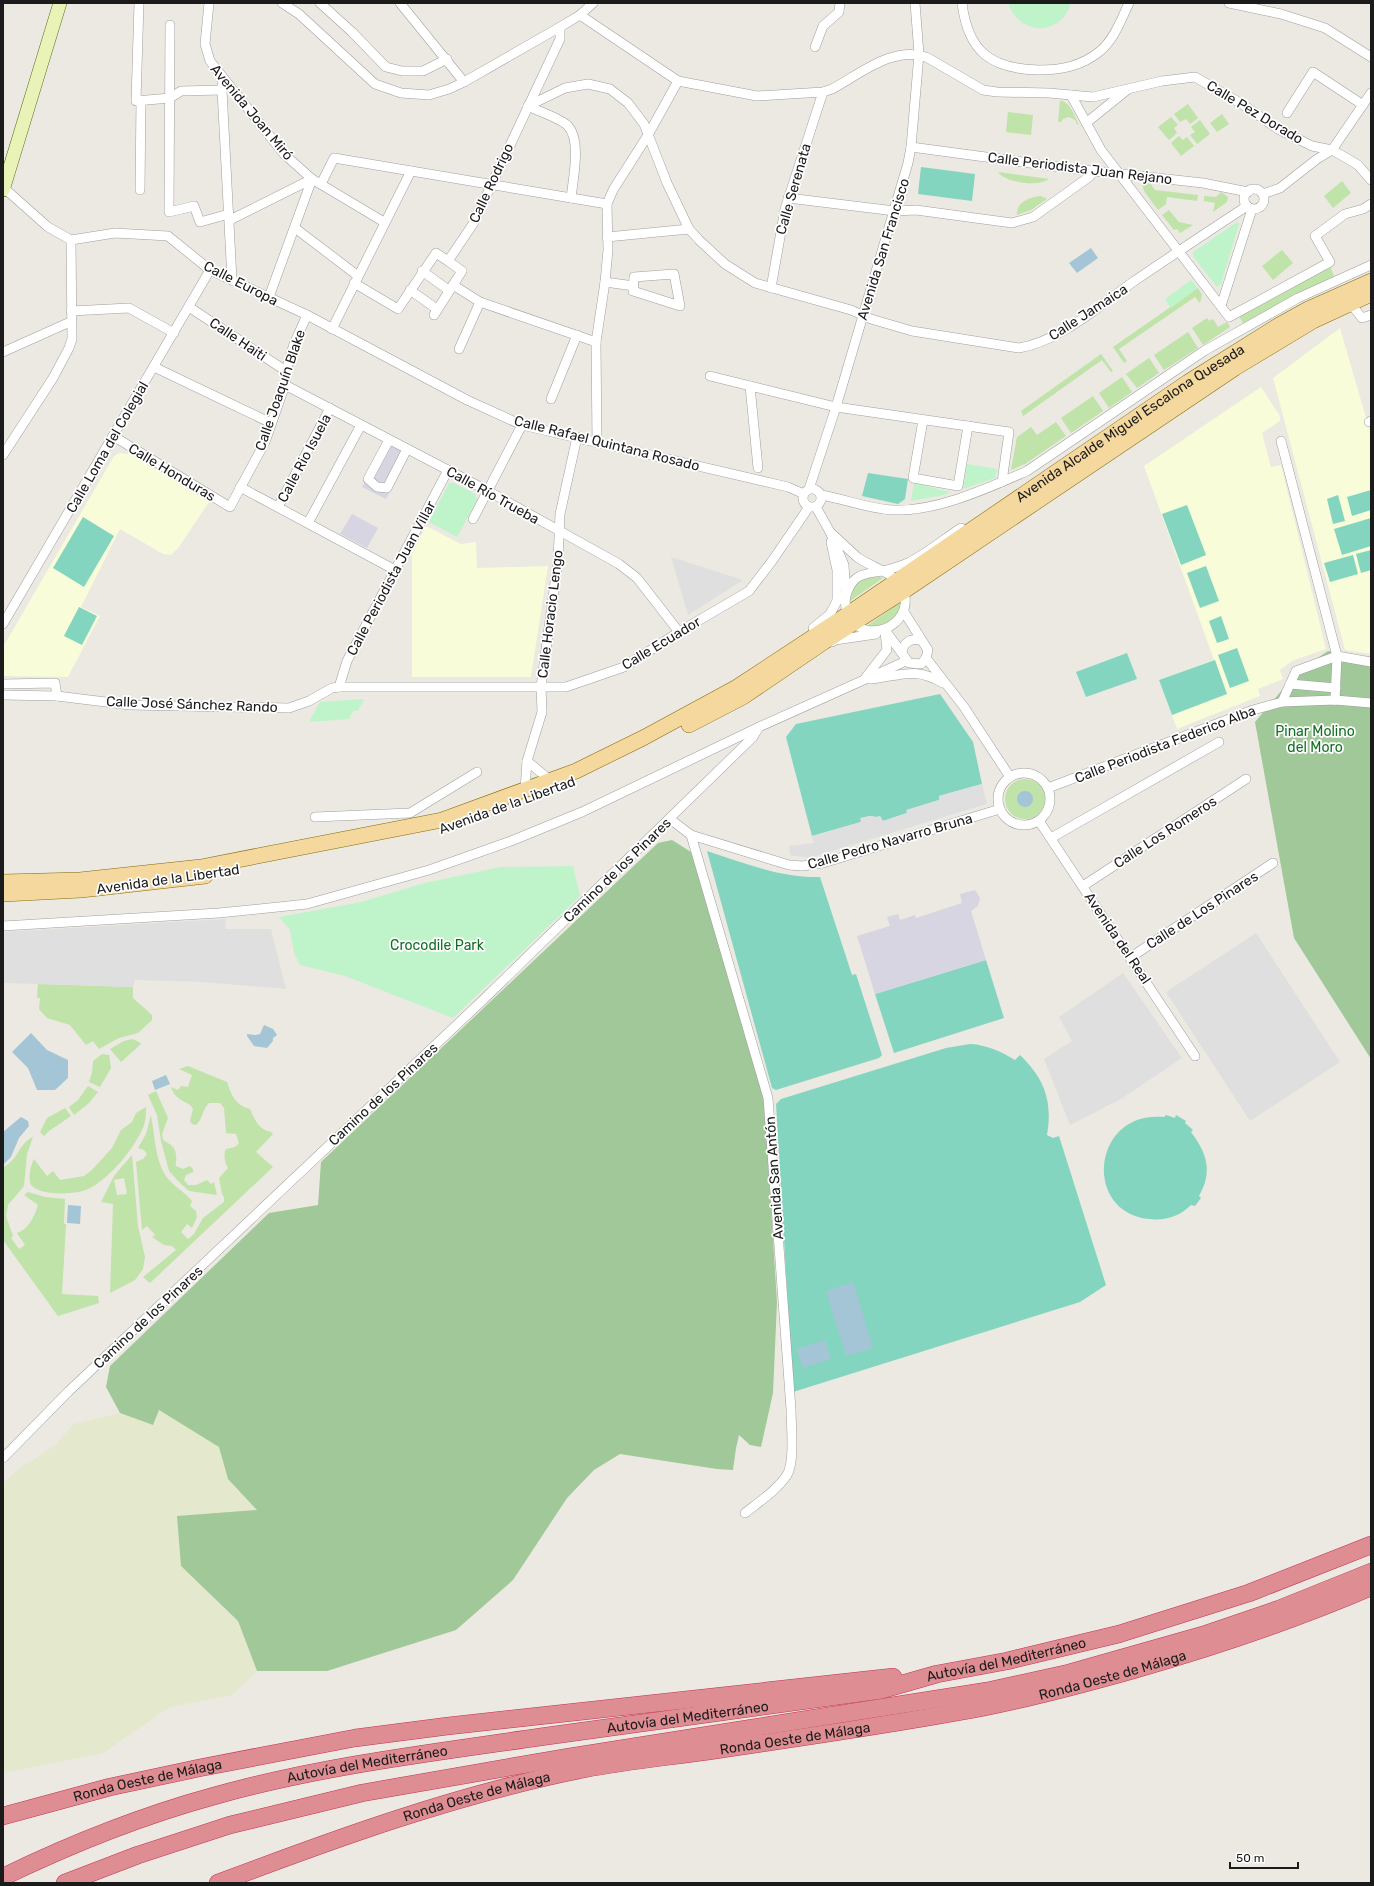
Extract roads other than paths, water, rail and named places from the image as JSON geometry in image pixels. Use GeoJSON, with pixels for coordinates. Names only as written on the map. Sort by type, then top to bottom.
{"type":"FeatureCollection","features":[{"type":"Feature","properties":{"kind":"highway","name":"Autovía del Mediterráneo"},"geometry":{"type":"LineString","coordinates":[[3,1878],[83,1841],[148,1816],[214,1796],[281,1779],[350,1765],[456,1749],[881,1690],[937,1674],[1007,1662],[1126,1632],[1249,1593],[1371,1546]]}},
{"type":"Feature","properties":{"kind":"highway","name":"Autovía del Mediterráneo"},"geometry":{"type":"LineString","coordinates":[[65,1883],[138,1855],[230,1825],[362,1793],[568,1757],[987,1691],[1069,1673],[1203,1635],[1279,1609],[1371,1572]]}},
{"type":"Feature","properties":{"kind":"highway","name":"Ronda Oeste de Málaga"},"geometry":{"type":"LineString","coordinates":[[218,1883],[355,1832],[488,1792],[586,1769],[960,1712],[1093,1681],[1189,1654],[1248,1635],[1371,1586]]}},
{"type":"Feature","properties":{"kind":"highway","name":"Ronda Oeste de Málaga"},"geometry":{"type":"LineString","coordinates":[[3,1816],[110,1788],[191,1769],[355,1738],[448,1726],[881,1678],[937,1674]]}},
{"type":"Feature","properties":{"kind":"main road"},"geometry":{"type":"LineString","coordinates":[[4,189],[58,6]]}},
{"type":"Feature","properties":{"kind":"main road","name":"Avenida Alcalde Miguel Escalona Quesada"},"geometry":{"type":"LineString","coordinates":[[903,597],[1010,503],[1188,382],[1279,325],[1321,303],[1371,281]]}},
{"type":"Feature","properties":{"kind":"main road","name":"Avenida Alcalde Miguel Escalona Quesada"},"geometry":{"type":"LineString","coordinates":[[903,597],[927,574],[1235,368],[1306,325],[1371,294]]}},
{"type":"Feature","properties":{"kind":"main road","name":"Avenida de la Libertad"},"geometry":{"type":"LineString","coordinates":[[3,882],[80,880],[201,867],[442,820],[576,771],[643,738],[737,687],[851,618],[903,597]]}},
{"type":"Feature","properties":{"kind":"main road","name":"Avenida de la Libertad"},"geometry":{"type":"LineString","coordinates":[[3,894],[81,890],[200,877],[445,829],[580,779],[743,697],[799,659],[851,618]]}},
{"type":"Feature","properties":{"kind":"street"},"geometry":{"type":"LineString","coordinates":[[139,3],[136,101],[170,98],[181,91],[222,90]]}},
{"type":"Feature","properties":{"kind":"street","name":"Avenida Joan Miró"},"geometry":{"type":"LineString","coordinates":[[209,3],[205,44],[210,61],[223,78],[284,154],[312,179],[384,222]]}},
{"type":"Feature","properties":{"kind":"street"},"geometry":{"type":"LineString","coordinates":[[282,3],[299,14],[375,84],[401,93],[429,95],[449,89],[464,82],[580,15],[592,3]]}},
{"type":"Feature","properties":{"kind":"street"},"geometry":{"type":"LineString","coordinates":[[320,3],[352,32],[386,67],[402,71],[423,71],[447,59]]}},
{"type":"Feature","properties":{"kind":"street"},"geometry":{"type":"LineString","coordinates":[[400,3],[447,59],[464,82]]}},
{"type":"Feature","properties":{"kind":"street"},"geometry":{"type":"LineString","coordinates":[[815,47],[823,26],[839,12],[840,3]]}},
{"type":"Feature","properties":{"kind":"street","name":"Avenida San Francisco"},"geometry":{"type":"LineString","coordinates":[[806,491],[836,407],[895,211],[912,147],[919,54],[915,3]]}},
{"type":"Feature","properties":{"kind":"street"},"geometry":{"type":"LineString","coordinates":[[962,3],[964,21],[970,38],[980,50],[993,60],[1017,69],[1050,70],[1073,67],[1087,61],[1101,51],[1113,36],[1129,3]]}},
{"type":"Feature","properties":{"kind":"street"},"geometry":{"type":"LineString","coordinates":[[1229,3],[1281,14],[1325,28],[1371,57]]}},
{"type":"Feature","properties":{"kind":"street","name":"Calle Pez Dorado"},"geometry":{"type":"LineString","coordinates":[[580,15],[678,81],[757,96],[823,92],[832,90],[891,56],[907,53],[919,54],[935,61],[983,90],[997,92],[1093,96],[1162,81],[1195,78],[1242,104],[1278,129],[1312,146],[1332,150],[1358,165],[1371,180]]}},
{"type":"Feature","properties":{"kind":"street"},"geometry":{"type":"LineString","coordinates":[[170,25],[169,212],[194,206],[200,222],[230,217],[312,179]]}},
{"type":"Feature","properties":{"kind":"street","name":"Calle Rodrigo"},"geometry":{"type":"LineString","coordinates":[[448,261],[473,224],[490,185],[560,39],[560,27]]}},
{"type":"Feature","properties":{"kind":"street"},"geometry":{"type":"LineString","coordinates":[[1287,113],[1313,72],[1364,105]]}},
{"type":"Feature","properties":{"kind":"street"},"geometry":{"type":"LineString","coordinates":[[223,78],[222,90],[230,217],[232,280]]}},
{"type":"Feature","properties":{"kind":"street"},"geometry":{"type":"LineString","coordinates":[[597,442],[596,342],[605,282],[607,204],[613,190],[648,135],[678,81]]}},
{"type":"Feature","properties":{"kind":"street","name":"Calle Jamaica"},"geometry":{"type":"LineString","coordinates":[[528,106],[566,88],[588,84],[610,89],[628,103],[644,124],[667,183],[690,229],[711,252],[731,268],[756,283],[851,310],[863,316],[912,331],[1019,348],[1031,346],[1056,336],[1179,251],[1250,208]]}},
{"type":"Feature","properties":{"kind":"street","name":"Calle Pez Dorado"},"geometry":{"type":"LineString","coordinates":[[1086,123],[1129,89]]}},
{"type":"Feature","properties":{"kind":"street","name":"Calle Serenata"},"geometry":{"type":"LineString","coordinates":[[771,288],[782,219],[823,92]]}},
{"type":"Feature","properties":{"kind":"street"},"geometry":{"type":"LineString","coordinates":[[1263,194],[1280,188],[1317,159],[1332,150],[1371,93]]}},
{"type":"Feature","properties":{"kind":"street"},"geometry":{"type":"LineString","coordinates":[[1071,95],[1101,150],[1229,317],[1330,262],[1315,236],[1345,214],[1363,209],[1371,204]]}},
{"type":"Feature","properties":{"kind":"street"},"geometry":{"type":"LineString","coordinates":[[140,190],[141,100]]}},
{"type":"Feature","properties":{"kind":"street"},"geometry":{"type":"LineString","coordinates":[[528,106],[567,125],[574,136],[575,152],[571,198]]}},
{"type":"Feature","properties":{"kind":"street","name":"Calle Periodista Juan Rejano"},"geometry":{"type":"LineString","coordinates":[[912,147],[1094,171],[1203,183],[1248,192]]}},
{"type":"Feature","properties":{"kind":"street"},"geometry":{"type":"LineString","coordinates":[[321,184],[334,158],[607,204]]}},
{"type":"Feature","properties":{"kind":"street"},"geometry":{"type":"LineString","coordinates":[[332,329],[384,222],[411,171]]}},
{"type":"Feature","properties":{"kind":"street"},"geometry":{"type":"LineString","coordinates":[[788,198],[895,211],[916,210],[1012,223],[1033,217],[1089,177],[1094,171]]}},
{"type":"Feature","properties":{"kind":"street"},"geometry":{"type":"LineString","coordinates":[[269,297],[312,179]]}},
{"type":"Feature","properties":{"kind":"street"},"geometry":{"type":"LineString","coordinates":[[3,455],[52,378],[69,348],[72,339],[70,322],[71,240],[48,227],[4,189]]}},
{"type":"Feature","properties":{"kind":"street"},"geometry":{"type":"LineString","coordinates":[[1250,208],[1244,199],[1248,192],[1255,189],[1263,194]]}},
{"type":"Feature","properties":{"kind":"street"},"geometry":{"type":"LineString","coordinates":[[1250,208],[1260,208],[1264,202],[1263,194]]}},
{"type":"Feature","properties":{"kind":"street"},"geometry":{"type":"LineString","coordinates":[[1221,306],[1250,208]]}},
{"type":"Feature","properties":{"kind":"street"},"geometry":{"type":"LineString","coordinates":[[295,228],[356,279],[398,309],[410,290],[422,271],[436,254],[462,271],[434,311],[410,290]]}},
{"type":"Feature","properties":{"kind":"street"},"geometry":{"type":"LineString","coordinates":[[607,237],[690,229]]}},
{"type":"Feature","properties":{"kind":"street","name":"Calle Europa"},"geometry":{"type":"LineString","coordinates":[[71,240],[115,233],[168,236],[210,270],[269,297],[332,329]]}},
{"type":"Feature","properties":{"kind":"street"},"geometry":{"type":"LineString","coordinates":[[821,495],[891,510],[913,510],[936,505],[1002,482],[1027,471],[1204,351],[1298,298],[1371,265]]}},
{"type":"Feature","properties":{"kind":"street","name":"Calle Loma del Colegial"},"geometry":{"type":"LineString","coordinates":[[3,624],[210,270]]}},
{"type":"Feature","properties":{"kind":"street"},"geometry":{"type":"LineString","coordinates":[[422,271],[480,302],[596,342]]}},
{"type":"Feature","properties":{"kind":"street"},"geometry":{"type":"LineString","coordinates":[[674,274],[680,306],[633,291],[634,286],[634,277],[674,274]]}},
{"type":"Feature","properties":{"kind":"street"},"geometry":{"type":"LineString","coordinates":[[605,282],[634,286]]}},
{"type":"Feature","properties":{"kind":"street"},"geometry":{"type":"LineString","coordinates":[[459,349],[480,302]]}},
{"type":"Feature","properties":{"kind":"street"},"geometry":{"type":"LineString","coordinates":[[1350,303],[1362,318],[1371,315]]}},
{"type":"Feature","properties":{"kind":"street","name":"Calle Haiti"},"geometry":{"type":"LineString","coordinates":[[189,307],[286,371]]}},
{"type":"Feature","properties":{"kind":"street"},"geometry":{"type":"LineString","coordinates":[[70,311],[129,308],[174,333]]}},
{"type":"Feature","properties":{"kind":"street","name":"Calle Joaquín Blake"},"geometry":{"type":"LineString","coordinates":[[230,507],[265,442],[285,385],[286,371],[294,344],[307,316]]}},
{"type":"Feature","properties":{"kind":"street"},"geometry":{"type":"LineString","coordinates":[[3,352],[70,322]]}},
{"type":"Feature","properties":{"kind":"street","name":"Calle Rafael Quintana Rosado"},"geometry":{"type":"LineString","coordinates":[[332,329],[467,400],[522,425],[806,491]]}},
{"type":"Feature","properties":{"kind":"street"},"geometry":{"type":"LineString","coordinates":[[551,399],[577,335]]}},
{"type":"Feature","properties":{"kind":"street"},"geometry":{"type":"LineString","coordinates":[[154,367],[271,423]]}},
{"type":"Feature","properties":{"kind":"street"},"geometry":{"type":"LineString","coordinates":[[710,376],[836,407],[1009,432],[1002,482]]}},
{"type":"Feature","properties":{"kind":"street","name":"Calle Río Trueba"},"geometry":{"type":"LineString","coordinates":[[285,385],[488,491],[559,532],[620,564],[637,578],[678,632]]}},
{"type":"Feature","properties":{"kind":"street"},"geometry":{"type":"LineString","coordinates":[[750,386],[758,468]]}},
{"type":"Feature","properties":{"kind":"street","name":"Calle Rio Isuela"},"geometry":{"type":"LineString","coordinates":[[278,507],[330,408]]}},
{"type":"Feature","properties":{"kind":"street"},"geometry":{"type":"LineString","coordinates":[[923,420],[913,478],[958,486],[968,426]]}},
{"type":"Feature","properties":{"kind":"street"},"geometry":{"type":"LineString","coordinates":[[308,523],[362,424]]}},
{"type":"Feature","properties":{"kind":"street"},"geometry":{"type":"LineString","coordinates":[[473,519],[522,425]]}},
{"type":"Feature","properties":{"kind":"street","name":"Calle Honduras"},"geometry":{"type":"LineString","coordinates":[[113,436],[230,507]]}},
{"type":"Feature","properties":{"kind":"street","name":"Calle Horacio Lengo"},"geometry":{"type":"LineString","coordinates":[[525,790],[527,762],[542,712],[541,687],[558,560],[560,514],[577,437]]}},
{"type":"Feature","properties":{"kind":"street"},"geometry":{"type":"LineString","coordinates":[[389,440],[368,479],[377,487],[387,488],[407,449]]}},
{"type":"Feature","properties":{"kind":"street"},"geometry":{"type":"LineString","coordinates":[[1281,442],[1337,656],[1335,700]]}},
{"type":"Feature","properties":{"kind":"street","name":"Calle Periodista Juan Villar"},"geometry":{"type":"LineString","coordinates":[[339,687],[347,661],[448,470]]}},
{"type":"Feature","properties":{"kind":"street"},"geometry":{"type":"LineString","coordinates":[[240,487],[395,570]]}},
{"type":"Feature","properties":{"kind":"street"},"geometry":{"type":"LineString","coordinates":[[812,507],[821,501],[821,495],[817,490],[806,491],[803,500],[812,507],[830,532],[857,557],[882,571],[903,597],[920,640],[928,650],[926,658],[917,665],[904,657],[885,630]]}},
{"type":"Feature","properties":{"kind":"street"},"geometry":{"type":"LineString","coordinates":[[737,687],[742,677],[822,622],[830,614],[838,601],[846,594],[856,578],[867,573],[882,571],[908,563],[980,516],[1010,503]]}},
{"type":"Feature","properties":{"kind":"street","name":"Calle Ecuador"},"geometry":{"type":"LineString","coordinates":[[324,692],[332,688],[339,687],[566,687],[624,667],[678,632],[749,591],[812,507]]}},
{"type":"Feature","properties":{"kind":"street"},"geometry":{"type":"LineString","coordinates":[[830,532],[844,565],[845,600],[851,618],[868,631],[885,630]]}},
{"type":"Feature","properties":{"kind":"street"},"geometry":{"type":"LineString","coordinates":[[830,532],[831,547],[837,570],[838,601]]}},
{"type":"Feature","properties":{"kind":"street"},"geometry":{"type":"LineString","coordinates":[[799,659],[808,658],[835,640],[872,635],[893,626],[900,620],[903,597]]}},
{"type":"Feature","properties":{"kind":"street"},"geometry":{"type":"LineString","coordinates":[[864,680],[887,650],[888,642],[885,630]]}},
{"type":"Feature","properties":{"kind":"street"},"geometry":{"type":"LineString","coordinates":[[904,657],[903,648],[908,641],[920,640]]}},
{"type":"Feature","properties":{"kind":"street"},"geometry":{"type":"LineString","coordinates":[[1282,702],[1296,671],[1337,656],[1371,662]]}},
{"type":"Feature","properties":{"kind":"street"},"geometry":{"type":"LineString","coordinates":[[3,926],[219,913],[307,904],[429,870],[511,841],[582,812],[759,727],[864,680],[904,657]]}},
{"type":"Feature","properties":{"kind":"street"},"geometry":{"type":"LineString","coordinates":[[926,658],[964,707],[1010,777]]}},
{"type":"Feature","properties":{"kind":"street"},"geometry":{"type":"LineString","coordinates":[[864,680],[887,677],[905,672],[918,672],[933,677],[946,685]]}},
{"type":"Feature","properties":{"kind":"street"},"geometry":{"type":"LineString","coordinates":[[3,684],[55,683],[57,696]]}},
{"type":"Feature","properties":{"kind":"street"},"geometry":{"type":"LineString","coordinates":[[1290,684],[1336,688]]}},
{"type":"Feature","properties":{"kind":"street","name":"Calle José Sánchez Rando"},"geometry":{"type":"LineString","coordinates":[[3,695],[57,696],[130,704],[289,708],[309,701],[324,692]]}},
{"type":"Feature","properties":{"kind":"street","name":"Calle Periodista Federico Alba"},"geometry":{"type":"LineString","coordinates":[[1048,788],[1253,710],[1282,702],[1335,700],[1371,703]]}},
{"type":"Feature","properties":{"kind":"street","name":"Camino de los Pinares"},"geometry":{"type":"LineString","coordinates":[[3,1458],[69,1391],[490,993],[670,819],[753,737],[759,727]]}},
{"type":"Feature","properties":{"kind":"street"},"geometry":{"type":"LineString","coordinates":[[1051,838],[1219,742]]}},
{"type":"Feature","properties":{"kind":"street"},"geometry":{"type":"LineString","coordinates":[[527,762],[550,780]]}},
{"type":"Feature","properties":{"kind":"street"},"geometry":{"type":"LineString","coordinates":[[315,817],[410,813],[477,772]]}},
{"type":"Feature","properties":{"kind":"street"},"geometry":{"type":"LineString","coordinates":[[1018,774],[1031,774],[1043,781],[1048,788],[1050,806],[1046,815],[1039,821],[1024,826],[1017,825],[1009,821],[1000,809],[998,800],[999,791],[1003,783],[1010,777],[1018,774]]}},
{"type":"Feature","properties":{"kind":"street","name":"Calle Los Romeros"},"geometry":{"type":"LineString","coordinates":[[1083,886],[1246,779]]}},
{"type":"Feature","properties":{"kind":"street","name":"Calle Pedro Navarro Bruna"},"geometry":{"type":"LineString","coordinates":[[670,819],[691,834],[788,865],[802,866],[823,862],[1000,809]]}},
{"type":"Feature","properties":{"kind":"street","name":"Avenida del Real"},"geometry":{"type":"LineString","coordinates":[[1039,821],[1131,957],[1195,1056]]}},
{"type":"Feature","properties":{"kind":"street","name":"Avenida San Antón"},"geometry":{"type":"LineString","coordinates":[[691,834],[768,1098],[790,1402],[792,1453],[788,1474],[771,1493],[745,1513]]}},
{"type":"Feature","properties":{"kind":"street","name":"Calle de Los Pinares"},"geometry":{"type":"LineString","coordinates":[[1131,957],[1273,863]]}},
{"type":"Feature","properties":{"kind":"water"},"geometry":{"type":"Polygon","coordinates":[[[1091,248],[1098,258],[1077,273],[1069,263],[1091,248]]]}},
{"type":"Feature","properties":{"kind":"water"},"geometry":{"type":"Polygon","coordinates":[[[1025,791],[1032,796],[1033,799],[1028,806],[1025,807],[1018,802],[1017,799],[1022,792],[1025,791]]]}},
{"type":"Feature","properties":{"kind":"water"},"geometry":{"type":"Polygon","coordinates":[[[264,1025],[273,1029],[277,1035],[273,1038],[273,1041],[267,1048],[254,1046],[247,1034],[260,1034],[264,1025]]]}},
{"type":"Feature","properties":{"kind":"water"},"geometry":{"type":"Polygon","coordinates":[[[31,1033],[47,1050],[68,1060],[68,1078],[55,1090],[37,1090],[28,1068],[12,1052],[31,1033]]]}},
{"type":"Feature","properties":{"kind":"water"},"geometry":{"type":"Polygon","coordinates":[[[166,1075],[170,1084],[155,1090],[152,1081],[166,1075]]]}},
{"type":"Feature","properties":{"kind":"water"},"geometry":{"type":"Polygon","coordinates":[[[21,1117],[28,1121],[29,1126],[19,1138],[11,1157],[3,1165],[3,1132],[21,1117]]]}},
{"type":"Feature","properties":{"kind":"water"},"geometry":{"type":"Polygon","coordinates":[[[68,1205],[81,1206],[80,1224],[67,1223],[68,1205]]]}},
{"type":"Feature","properties":{"kind":"water"},"geometry":{"type":"Polygon","coordinates":[[[853,1282],[873,1348],[846,1356],[826,1291],[853,1282]]]}},
{"type":"Feature","properties":{"kind":"water"},"geometry":{"type":"Polygon","coordinates":[[[825,1340],[831,1359],[803,1368],[797,1349],[825,1340]]]}},
{"type":"Feature","properties":{"kind":"park label","name":"Pinar Molino del Moro"},"geometry":{"type":"Point","coordinates":[1315,740]}},
{"type":"Feature","properties":{"kind":"park label","name":"Crocodile Park"},"geometry":{"type":"Point","coordinates":[437,945]}}]}
